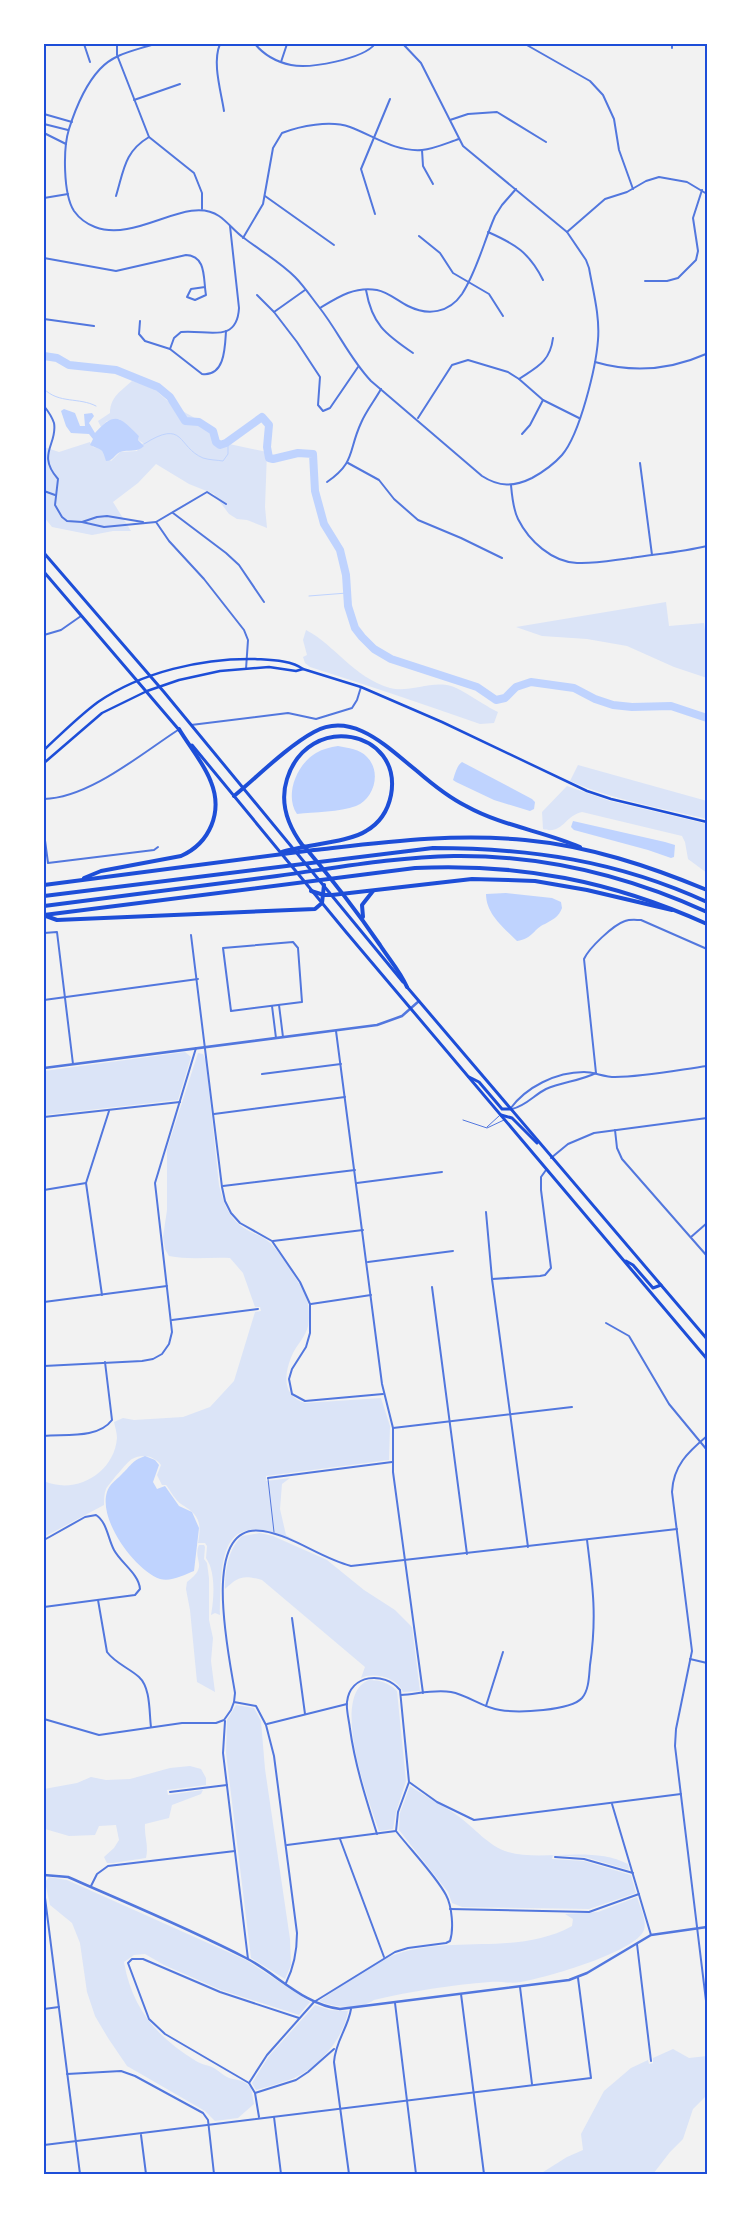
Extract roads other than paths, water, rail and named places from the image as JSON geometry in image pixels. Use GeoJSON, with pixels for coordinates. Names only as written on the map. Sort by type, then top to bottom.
{"type":"FeatureCollection","features":[{"type":"Feature","properties":{"kind":"highway"},"geometry":{"type":"LineString","coordinates":[[234,796],[316,730],[338,725],[351,727],[371,735],[433,784],[467,807],[492,819],[561,838],[587,850]]}},
{"type":"Feature","properties":{"kind":"highway"},"geometry":{"type":"LineString","coordinates":[[80,880],[101,871],[181,856],[192,850],[206,837],[215,813],[212,785],[179,729]]}},
{"type":"Feature","properties":{"kind":"highway"},"geometry":{"type":"LineString","coordinates":[[270,855],[311,844],[359,836],[378,822],[385,813],[392,792],[390,772],[383,757],[363,740],[351,736],[337,735],[321,739],[309,746],[290,769],[285,785],[284,804],[287,820],[294,834],[344,894],[400,972],[407,987]]}},
{"type":"Feature","properties":{"kind":"highway"},"geometry":{"type":"LineString","coordinates":[[44,884],[391,840],[463,836],[528,840],[587,850],[660,870],[707,890]]}},
{"type":"Feature","properties":{"kind":"highway"},"geometry":{"type":"LineString","coordinates":[[44,896],[433,848],[511,850],[559,856],[638,874],[707,902]]}},
{"type":"Feature","properties":{"kind":"highway"},"geometry":{"type":"LineString","coordinates":[[44,906],[331,868],[454,856],[523,860],[601,874],[640,884],[707,912]]}},
{"type":"Feature","properties":{"kind":"highway"},"geometry":{"type":"LineString","coordinates":[[44,916],[415,868],[447,867],[524,870],[591,882],[679,911],[707,924]]}},
{"type":"Feature","properties":{"kind":"highway"},"geometry":{"type":"LineString","coordinates":[[311,891],[332,895],[472,879],[535,881],[587,890],[662,909],[679,911]]}},
{"type":"Feature","properties":{"kind":"highway"},"geometry":{"type":"LineString","coordinates":[[44,916],[57,920],[315,908],[322,903],[324,885]]}},
{"type":"Feature","properties":{"kind":"highway"},"geometry":{"type":"LineString","coordinates":[[363,920],[362,905],[374,890]]}},
{"type":"Feature","properties":{"kind":"main road"},"geometry":{"type":"LineString","coordinates":[[44,553],[150,678],[160,687],[407,987],[551,1158],[707,1339]]}},
{"type":"Feature","properties":{"kind":"main road"},"geometry":{"type":"LineString","coordinates":[[44,572],[147,691],[311,891],[707,1358]]}},
{"type":"Feature","properties":{"kind":"main road"},"geometry":{"type":"LineString","coordinates":[[44,750],[95,705],[138,682],[177,668],[202,664],[246,659],[284,662],[361,688],[470,734],[587,791],[611,799],[707,822]]}},
{"type":"Feature","properties":{"kind":"main road"},"geometry":{"type":"LineString","coordinates":[[44,763],[102,713],[147,691],[204,674],[269,667],[296,671],[302,669]]}},
{"type":"Feature","properties":{"kind":"main road"},"geometry":{"type":"LineString","coordinates":[[467,1075],[479,1082],[502,1109],[510,1109]]}},
{"type":"Feature","properties":{"kind":"main road"},"geometry":{"type":"LineString","coordinates":[[501,1115],[512,1118],[530,1138],[542,1146]]}},
{"type":"Feature","properties":{"kind":"main road"},"geometry":{"type":"LineString","coordinates":[[623,1259],[633,1264],[653,1288],[661,1285]]}},
{"type":"Feature","properties":{"kind":"street"},"geometry":{"type":"LineString","coordinates":[[84,44],[90,62]]}},
{"type":"Feature","properties":{"kind":"street"},"geometry":{"type":"LineString","coordinates":[[118,44],[117,56],[149,137],[194,173],[202,192],[202,210]]}},
{"type":"Feature","properties":{"kind":"street"},"geometry":{"type":"LineString","coordinates":[[154,44],[117,56],[92,79],[68,130],[65,168],[68,194],[77,216],[93,227],[104,230],[127,230],[139,228],[168,216],[202,210],[218,215],[243,238],[295,278],[320,308],[358,367],[381,388],[482,476],[493,483],[511,485],[522,483],[551,465],[567,447],[579,418],[595,362],[599,325],[589,268],[586,260],[567,232],[463,146],[421,64],[403,44]]}},
{"type":"Feature","properties":{"kind":"street"},"geometry":{"type":"LineString","coordinates":[[220,44],[217,51],[217,60],[224,111]]}},
{"type":"Feature","properties":{"kind":"street"},"geometry":{"type":"LineString","coordinates":[[255,44],[268,56],[281,62],[304,66],[362,55],[375,44]]}},
{"type":"Feature","properties":{"kind":"street"},"geometry":{"type":"LineString","coordinates":[[281,62],[287,44]]}},
{"type":"Feature","properties":{"kind":"street"},"geometry":{"type":"LineString","coordinates":[[525,44],[590,81],[603,96],[614,119],[619,150],[633,189]]}},
{"type":"Feature","properties":{"kind":"street"},"geometry":{"type":"LineString","coordinates":[[134,100],[180,84]]}},
{"type":"Feature","properties":{"kind":"street"},"geometry":{"type":"LineString","coordinates":[[375,214],[361,169],[372,138],[390,99]]}},
{"type":"Feature","properties":{"kind":"street"},"geometry":{"type":"LineString","coordinates":[[450,120],[468,114],[496,112],[546,142]]}},
{"type":"Feature","properties":{"kind":"street"},"geometry":{"type":"LineString","coordinates":[[44,114],[72,122]]}},
{"type":"Feature","properties":{"kind":"street"},"geometry":{"type":"LineString","coordinates":[[44,124],[68,130]]}},
{"type":"Feature","properties":{"kind":"street"},"geometry":{"type":"LineString","coordinates":[[243,238],[259,213],[265,196],[273,148],[282,134],[301,128],[339,125],[386,144],[422,150],[459,139]]}},
{"type":"Feature","properties":{"kind":"street"},"geometry":{"type":"LineString","coordinates":[[44,132],[66,144]]}},
{"type":"Feature","properties":{"kind":"street"},"geometry":{"type":"LineString","coordinates":[[116,196],[129,155],[137,144],[149,137]]}},
{"type":"Feature","properties":{"kind":"street"},"geometry":{"type":"LineString","coordinates":[[422,150],[423,166],[433,184]]}},
{"type":"Feature","properties":{"kind":"street"},"geometry":{"type":"LineString","coordinates":[[567,232],[606,199],[659,177],[678,179],[707,194]]}},
{"type":"Feature","properties":{"kind":"street"},"geometry":{"type":"LineString","coordinates":[[320,308],[340,296],[355,291],[378,290],[418,310],[437,312],[445,309],[454,303],[468,282],[488,232],[502,205],[516,189]]}},
{"type":"Feature","properties":{"kind":"street"},"geometry":{"type":"LineString","coordinates":[[645,281],[668,281],[678,278],[696,260],[698,251],[692,218],[702,190]]}},
{"type":"Feature","properties":{"kind":"street"},"geometry":{"type":"LineString","coordinates":[[44,198],[68,194]]}},
{"type":"Feature","properties":{"kind":"street"},"geometry":{"type":"LineString","coordinates":[[265,196],[334,245]]}},
{"type":"Feature","properties":{"kind":"street"},"geometry":{"type":"LineString","coordinates":[[170,349],[174,338],[181,332],[226,331],[236,325],[239,308],[230,226]]}},
{"type":"Feature","properties":{"kind":"street"},"geometry":{"type":"LineString","coordinates":[[488,232],[521,249],[537,268],[543,280]]}},
{"type":"Feature","properties":{"kind":"street"},"geometry":{"type":"LineString","coordinates":[[419,236],[436,249],[452,273],[489,294],[503,316]]}},
{"type":"Feature","properties":{"kind":"street"},"geometry":{"type":"LineString","coordinates":[[44,258],[116,271],[186,255],[194,255],[202,263],[205,287],[206,295],[192,300],[187,297],[191,289],[205,287]]}},
{"type":"Feature","properties":{"kind":"street"},"geometry":{"type":"LineString","coordinates":[[274,312],[306,290]]}},
{"type":"Feature","properties":{"kind":"street"},"geometry":{"type":"LineString","coordinates":[[366,290],[369,304],[379,326],[389,337],[413,353]]}},
{"type":"Feature","properties":{"kind":"street"},"geometry":{"type":"LineString","coordinates":[[257,295],[274,312],[298,342],[320,377],[318,406],[323,411],[330,408],[358,367]]}},
{"type":"Feature","properties":{"kind":"street"},"geometry":{"type":"LineString","coordinates":[[44,319],[94,326]]}},
{"type":"Feature","properties":{"kind":"street"},"geometry":{"type":"LineString","coordinates":[[140,321],[139,334],[141,338],[170,349],[198,372],[206,375],[215,371],[222,361],[226,331]]}},
{"type":"Feature","properties":{"kind":"street"},"geometry":{"type":"LineString","coordinates":[[519,379],[544,362],[552,348],[553,338]]}},
{"type":"Feature","properties":{"kind":"street"},"geometry":{"type":"LineString","coordinates":[[595,362],[614,367],[645,369],[678,365],[706,354]]}},
{"type":"Feature","properties":{"kind":"street"},"geometry":{"type":"LineString","coordinates":[[418,419],[446,372],[456,363],[468,360],[508,372],[543,400],[579,418]]}},
{"type":"Feature","properties":{"kind":"street"},"geometry":{"type":"LineString","coordinates":[[327,482],[342,472],[348,463],[362,420],[381,388]]}},
{"type":"Feature","properties":{"kind":"street"},"geometry":{"type":"LineString","coordinates":[[522,434],[530,425],[543,400]]}},
{"type":"Feature","properties":{"kind":"street"},"geometry":{"type":"LineString","coordinates":[[44,406],[53,420],[54,426],[48,459],[51,471],[58,479],[55,505],[62,517],[67,521],[104,527],[156,522],[207,492],[226,504]]}},
{"type":"Feature","properties":{"kind":"street"},"geometry":{"type":"LineString","coordinates":[[348,463],[379,480],[394,499],[418,520],[502,558]]}},
{"type":"Feature","properties":{"kind":"street"},"geometry":{"type":"LineString","coordinates":[[640,464],[652,555]]}},
{"type":"Feature","properties":{"kind":"street"},"geometry":{"type":"LineString","coordinates":[[511,485],[515,509],[523,528],[540,547],[560,560],[585,563],[707,546]]}},
{"type":"Feature","properties":{"kind":"street"},"geometry":{"type":"LineString","coordinates":[[44,491],[55,495]]}},
{"type":"Feature","properties":{"kind":"street"},"geometry":{"type":"LineString","coordinates":[[173,513],[239,565],[264,602]]}},
{"type":"Feature","properties":{"kind":"street"},"geometry":{"type":"LineString","coordinates":[[82,522],[92,518],[107,516],[143,522]]}},
{"type":"Feature","properties":{"kind":"street"},"geometry":{"type":"LineString","coordinates":[[156,522],[244,630],[248,640],[246,669]]}},
{"type":"Feature","properties":{"kind":"street"},"geometry":{"type":"LineString","coordinates":[[44,635],[61,630],[81,616]]}},
{"type":"Feature","properties":{"kind":"street"},"geometry":{"type":"LineString","coordinates":[[191,725],[288,713],[316,719],[352,708],[361,688]]}},
{"type":"Feature","properties":{"kind":"street"},"geometry":{"type":"LineString","coordinates":[[44,799],[78,791],[94,784],[179,729]]}},
{"type":"Feature","properties":{"kind":"street"},"geometry":{"type":"LineString","coordinates":[[44,833],[48,863],[154,850],[158,847]]}},
{"type":"Feature","properties":{"kind":"street"},"geometry":{"type":"LineString","coordinates":[[596,1073],[584,959],[588,950],[623,921],[631,919],[648,923],[707,949]]}},
{"type":"Feature","properties":{"kind":"street"},"geometry":{"type":"LineString","coordinates":[[44,933],[57,932],[73,1064]]}},
{"type":"Feature","properties":{"kind":"street"},"geometry":{"type":"LineString","coordinates":[[191,935],[225,1201],[240,1223],[272,1241],[300,1282],[310,1304],[310,1333],[306,1347],[292,1368],[289,1379],[292,1394],[305,1401],[384,1394]]}},
{"type":"Feature","properties":{"kind":"street"},"geometry":{"type":"LineString","coordinates":[[272,943],[295,943],[298,948],[302,1002],[272,1006],[231,1011],[223,948],[272,943]]}},
{"type":"Feature","properties":{"kind":"street"},"geometry":{"type":"LineString","coordinates":[[44,1000],[198,979]]}},
{"type":"Feature","properties":{"kind":"street"},"geometry":{"type":"LineString","coordinates":[[44,1068],[336,1031],[388,1022],[402,1016],[419,1001]]}},
{"type":"Feature","properties":{"kind":"street"},"geometry":{"type":"LineString","coordinates":[[279,1005],[283,1037]]}},
{"type":"Feature","properties":{"kind":"street"},"geometry":{"type":"LineString","coordinates":[[272,1006],[276,1038]]}},
{"type":"Feature","properties":{"kind":"street"},"geometry":{"type":"LineString","coordinates":[[336,1031],[384,1394],[393,1428],[392,1462],[423,1693]]}},
{"type":"Feature","properties":{"kind":"street"},"geometry":{"type":"LineString","coordinates":[[44,1366],[142,1361],[162,1354],[169,1344],[172,1320],[155,1183],[196,1048]]}},
{"type":"Feature","properties":{"kind":"street"},"geometry":{"type":"LineString","coordinates":[[262,1074],[341,1064]]}},
{"type":"Feature","properties":{"kind":"street"},"geometry":{"type":"LineString","coordinates":[[510,1109],[516,1100],[546,1080],[567,1074],[583,1072],[614,1077],[707,1066]]}},
{"type":"Feature","properties":{"kind":"street"},"geometry":{"type":"LineString","coordinates":[[510,1109],[522,1106],[544,1090],[585,1079],[596,1073]]}},
{"type":"Feature","properties":{"kind":"street"},"geometry":{"type":"LineString","coordinates":[[214,1114],[345,1097]]}},
{"type":"Feature","properties":{"kind":"street"},"geometry":{"type":"LineString","coordinates":[[44,1117],[180,1102]]}},
{"type":"Feature","properties":{"kind":"street"},"geometry":{"type":"LineString","coordinates":[[102,1295],[86,1183],[109,1111]]}},
{"type":"Feature","properties":{"kind":"street"},"geometry":{"type":"LineString","coordinates":[[551,1158],[580,1138],[615,1130],[707,1118]]}},
{"type":"Feature","properties":{"kind":"street"},"geometry":{"type":"LineString","coordinates":[[615,1130],[617,1148],[622,1159],[707,1256]]}},
{"type":"Feature","properties":{"kind":"street"},"geometry":{"type":"LineString","coordinates":[[492,1279],[540,1276],[548,1273],[551,1268],[552,1262],[541,1190],[541,1177],[547,1169]]}},
{"type":"Feature","properties":{"kind":"street"},"geometry":{"type":"LineString","coordinates":[[222,1187],[354,1170]]}},
{"type":"Feature","properties":{"kind":"street"},"geometry":{"type":"LineString","coordinates":[[357,1183],[442,1172]]}},
{"type":"Feature","properties":{"kind":"street"},"geometry":{"type":"LineString","coordinates":[[44,1190],[86,1183]]}},
{"type":"Feature","properties":{"kind":"street"},"geometry":{"type":"LineString","coordinates":[[486,1212],[492,1279],[528,1546]]}},
{"type":"Feature","properties":{"kind":"street"},"geometry":{"type":"LineString","coordinates":[[691,1237],[707,1223]]}},
{"type":"Feature","properties":{"kind":"street"},"geometry":{"type":"LineString","coordinates":[[272,1241],[363,1230]]}},
{"type":"Feature","properties":{"kind":"street"},"geometry":{"type":"LineString","coordinates":[[367,1262],[453,1251]]}},
{"type":"Feature","properties":{"kind":"street"},"geometry":{"type":"LineString","coordinates":[[44,1302],[167,1286]]}},
{"type":"Feature","properties":{"kind":"street"},"geometry":{"type":"LineString","coordinates":[[432,1287],[467,1554]]}},
{"type":"Feature","properties":{"kind":"street"},"geometry":{"type":"LineString","coordinates":[[310,1304],[371,1295]]}},
{"type":"Feature","properties":{"kind":"street"},"geometry":{"type":"LineString","coordinates":[[172,1320],[258,1309]]}},
{"type":"Feature","properties":{"kind":"street"},"geometry":{"type":"LineString","coordinates":[[606,1323],[629,1336],[669,1404],[707,1450]]}},
{"type":"Feature","properties":{"kind":"street"},"geometry":{"type":"LineString","coordinates":[[44,1436],[96,1432],[107,1426],[112,1420],[105,1362]]}},
{"type":"Feature","properties":{"kind":"street"},"geometry":{"type":"LineString","coordinates":[[393,1428],[572,1407]]}},
{"type":"Feature","properties":{"kind":"street"},"geometry":{"type":"LineString","coordinates":[[707,1436],[680,1462],[673,1478],[677,1529],[692,1643],[675,1737],[707,2009]]}},
{"type":"Feature","properties":{"kind":"street"},"geometry":{"type":"LineString","coordinates":[[268,1478],[392,1462]]}},
{"type":"Feature","properties":{"kind":"street"},"geometry":{"type":"LineString","coordinates":[[44,1540],[86,1517],[96,1516],[103,1522],[110,1543],[138,1580],[140,1590],[135,1595],[44,1607]]}},
{"type":"Feature","properties":{"kind":"street"},"geometry":{"type":"LineString","coordinates":[[248,1959],[223,1753],[224,1720],[234,1702],[222,1578],[232,1546],[241,1534],[250,1531],[274,1534],[339,1563],[351,1566],[677,1529]]}},
{"type":"Feature","properties":{"kind":"street"},"geometry":{"type":"LineString","coordinates":[[401,1695],[451,1692],[486,1706],[511,1711],[567,1707],[576,1703],[587,1688],[595,1631],[594,1594],[587,1540]]}},
{"type":"Feature","properties":{"kind":"street"},"geometry":{"type":"LineString","coordinates":[[98,1600],[107,1652],[111,1658],[140,1678],[146,1691],[152,1727]]}},
{"type":"Feature","properties":{"kind":"street"},"geometry":{"type":"LineString","coordinates":[[292,1618],[305,1714]]}},
{"type":"Feature","properties":{"kind":"street"},"geometry":{"type":"LineString","coordinates":[[486,1706],[503,1652]]}},
{"type":"Feature","properties":{"kind":"street"},"geometry":{"type":"LineString","coordinates":[[690,1660],[707,1663]]}},
{"type":"Feature","properties":{"kind":"street"},"geometry":{"type":"LineString","coordinates":[[249,2083],[267,2055],[314,2002],[384,1957],[408,1948],[450,1941],[452,1936],[450,1909],[446,1894],[396,1831],[398,1812],[409,1782],[401,1695],[397,1687],[390,1682],[368,1677],[361,1680],[352,1690],[346,1704],[356,1765],[377,1834]]}},
{"type":"Feature","properties":{"kind":"street"},"geometry":{"type":"LineString","coordinates":[[234,1702],[256,1706],[266,1725],[274,1756],[297,1933],[297,1948],[292,1969],[286,1983]]}},
{"type":"Feature","properties":{"kind":"street"},"geometry":{"type":"LineString","coordinates":[[266,1725],[346,1704]]}},
{"type":"Feature","properties":{"kind":"street"},"geometry":{"type":"LineString","coordinates":[[44,1719],[99,1735],[182,1723],[216,1723],[224,1720]]}},
{"type":"Feature","properties":{"kind":"street"},"geometry":{"type":"LineString","coordinates":[[409,1782],[437,1802],[464,1817],[474,1820],[681,1794]]}},
{"type":"Feature","properties":{"kind":"street"},"geometry":{"type":"LineString","coordinates":[[170,1792],[227,1785]]}},
{"type":"Feature","properties":{"kind":"street"},"geometry":{"type":"LineString","coordinates":[[612,1804],[651,1935]]}},
{"type":"Feature","properties":{"kind":"street"},"geometry":{"type":"LineString","coordinates":[[286,1845],[396,1831]]}},
{"type":"Feature","properties":{"kind":"street"},"geometry":{"type":"LineString","coordinates":[[340,1839],[384,1957]]}},
{"type":"Feature","properties":{"kind":"street"},"geometry":{"type":"LineString","coordinates":[[91,1888],[97,1874],[108,1866],[235,1851]]}},
{"type":"Feature","properties":{"kind":"street"},"geometry":{"type":"LineString","coordinates":[[555,1857],[584,1859],[633,1873]]}},
{"type":"Feature","properties":{"kind":"street"},"geometry":{"type":"LineString","coordinates":[[44,1875],[62,1875],[248,1959],[314,2002],[330,2008],[351,2008],[578,1978],[651,1935],[707,1926]]}},
{"type":"Feature","properties":{"kind":"street"},"geometry":{"type":"LineString","coordinates":[[44,1890],[80,2174]]}},
{"type":"Feature","properties":{"kind":"street"},"geometry":{"type":"LineString","coordinates":[[450,1909],[589,1912],[639,1894]]}},
{"type":"Feature","properties":{"kind":"street"},"geometry":{"type":"LineString","coordinates":[[637,1942],[651,2061]]}},
{"type":"Feature","properties":{"kind":"street"},"geometry":{"type":"LineString","coordinates":[[259,2118],[255,2093],[249,2083],[165,2034],[149,2019],[128,1966],[129,1961],[136,1958],[143,1959],[220,1992],[299,2018]]}},
{"type":"Feature","properties":{"kind":"street"},"geometry":{"type":"LineString","coordinates":[[44,2145],[340,2107],[591,2078],[578,1978]]}},
{"type":"Feature","properties":{"kind":"street"},"geometry":{"type":"LineString","coordinates":[[520,1987],[532,2084]]}},
{"type":"Feature","properties":{"kind":"street"},"geometry":{"type":"LineString","coordinates":[[461,1994],[484,2174]]}},
{"type":"Feature","properties":{"kind":"street"},"geometry":{"type":"LineString","coordinates":[[396,2002],[416,2174]]}},
{"type":"Feature","properties":{"kind":"street"},"geometry":{"type":"LineString","coordinates":[[44,2009],[59,2007]]}},
{"type":"Feature","properties":{"kind":"street"},"geometry":{"type":"LineString","coordinates":[[255,2093],[296,2080],[308,2072],[335,2048],[350,2019],[351,2008]]}},
{"type":"Feature","properties":{"kind":"street"},"geometry":{"type":"LineString","coordinates":[[335,2048],[334,2062],[349,2174]]}},
{"type":"Feature","properties":{"kind":"street"},"geometry":{"type":"LineString","coordinates":[[67,2074],[113,2071],[135,2076],[203,2113],[207,2117],[214,2174]]}},
{"type":"Feature","properties":{"kind":"street"},"geometry":{"type":"LineString","coordinates":[[274,2116],[281,2174]]}},
{"type":"Feature","properties":{"kind":"street"},"geometry":{"type":"LineString","coordinates":[[141,2134],[146,2174]]}},
{"type":"Feature","properties":{"kind":"lane"},"geometry":{"type":"LineString","coordinates":[[487,1128],[501,1115]]}},
{"type":"Feature","properties":{"kind":"lane"},"geometry":{"type":"LineString","coordinates":[[463,1120],[487,1128],[505,1120]]}},
{"type":"Feature","properties":{"kind":"lane"},"geometry":{"type":"LineString","coordinates":[[268,1478],[274,1534]]}},
{"type":"Feature","properties":{"kind":"water"},"geometry":{"type":"Polygon","coordinates":[[[64,409],[75,413],[80,426],[85,426],[84,414],[92,413],[94,416],[89,423],[95,433],[108,421],[118,419],[139,436],[138,440],[144,446],[135,450],[120,452],[106,461],[101,450],[90,445],[93,439],[89,434],[71,433],[66,426],[61,411],[64,409]]]}},
{"type":"Feature","properties":{"kind":"water"},"geometry":{"type":"Polygon","coordinates":[[[338,746],[361,752],[372,763],[375,777],[374,784],[367,798],[350,808],[297,814],[293,806],[292,789],[298,772],[303,764],[316,753],[338,746]]]}},
{"type":"Feature","properties":{"kind":"water"},"geometry":{"type":"Polygon","coordinates":[[[462,762],[532,799],[535,802],[534,809],[530,811],[494,800],[456,782],[453,780],[457,767],[462,762]]]}},
{"type":"Feature","properties":{"kind":"water"},"geometry":{"type":"Polygon","coordinates":[[[573,821],[675,845],[674,857],[671,858],[574,830],[571,827],[573,821]]]}},
{"type":"Feature","properties":{"kind":"water"},"geometry":{"type":"Polygon","coordinates":[[[506,893],[552,898],[561,902],[562,908],[555,918],[541,926],[527,938],[517,941],[501,926],[492,914],[487,901],[486,894],[506,893]]]}},
{"type":"Feature","properties":{"kind":"water"},"geometry":{"type":"Polygon","coordinates":[[[145,1456],[155,1460],[159,1465],[153,1482],[157,1489],[165,1486],[179,1506],[192,1512],[199,1528],[194,1571],[173,1579],[160,1579],[140,1566],[121,1543],[108,1516],[106,1503],[109,1487],[134,1462],[145,1456]]]}},
{"type":"Feature","properties":{"kind":"waterway"},"geometry":{"type":"LineString","coordinates":[[44,356],[57,358],[69,365],[116,370],[158,387],[170,397],[185,421],[199,422],[213,431],[216,442],[220,445],[226,443],[262,417],[269,425],[267,447],[269,458],[273,459],[298,453],[313,454],[315,491],[324,524],[340,550],[346,575],[348,606],[355,628],[374,649],[391,659],[477,687],[496,700],[505,698],[516,687],[531,682],[574,688],[595,699],[613,705],[632,707],[671,706],[707,718]]}},
{"type":"Feature","properties":{"kind":"waterway"},"geometry":{"type":"LineString","coordinates":[[44,360],[49,357]]}},
{"type":"Feature","properties":{"kind":"waterway"},"geometry":{"type":"LineString","coordinates":[[44,389],[56,397],[90,403],[96,406]]}},
{"type":"Feature","properties":{"kind":"waterway"},"geometry":{"type":"LineString","coordinates":[[144,444],[157,437],[174,434],[203,458],[223,461],[228,454],[228,441]]}},
{"type":"Feature","properties":{"kind":"waterway"},"geometry":{"type":"LineString","coordinates":[[309,596],[347,593]]}}]}
